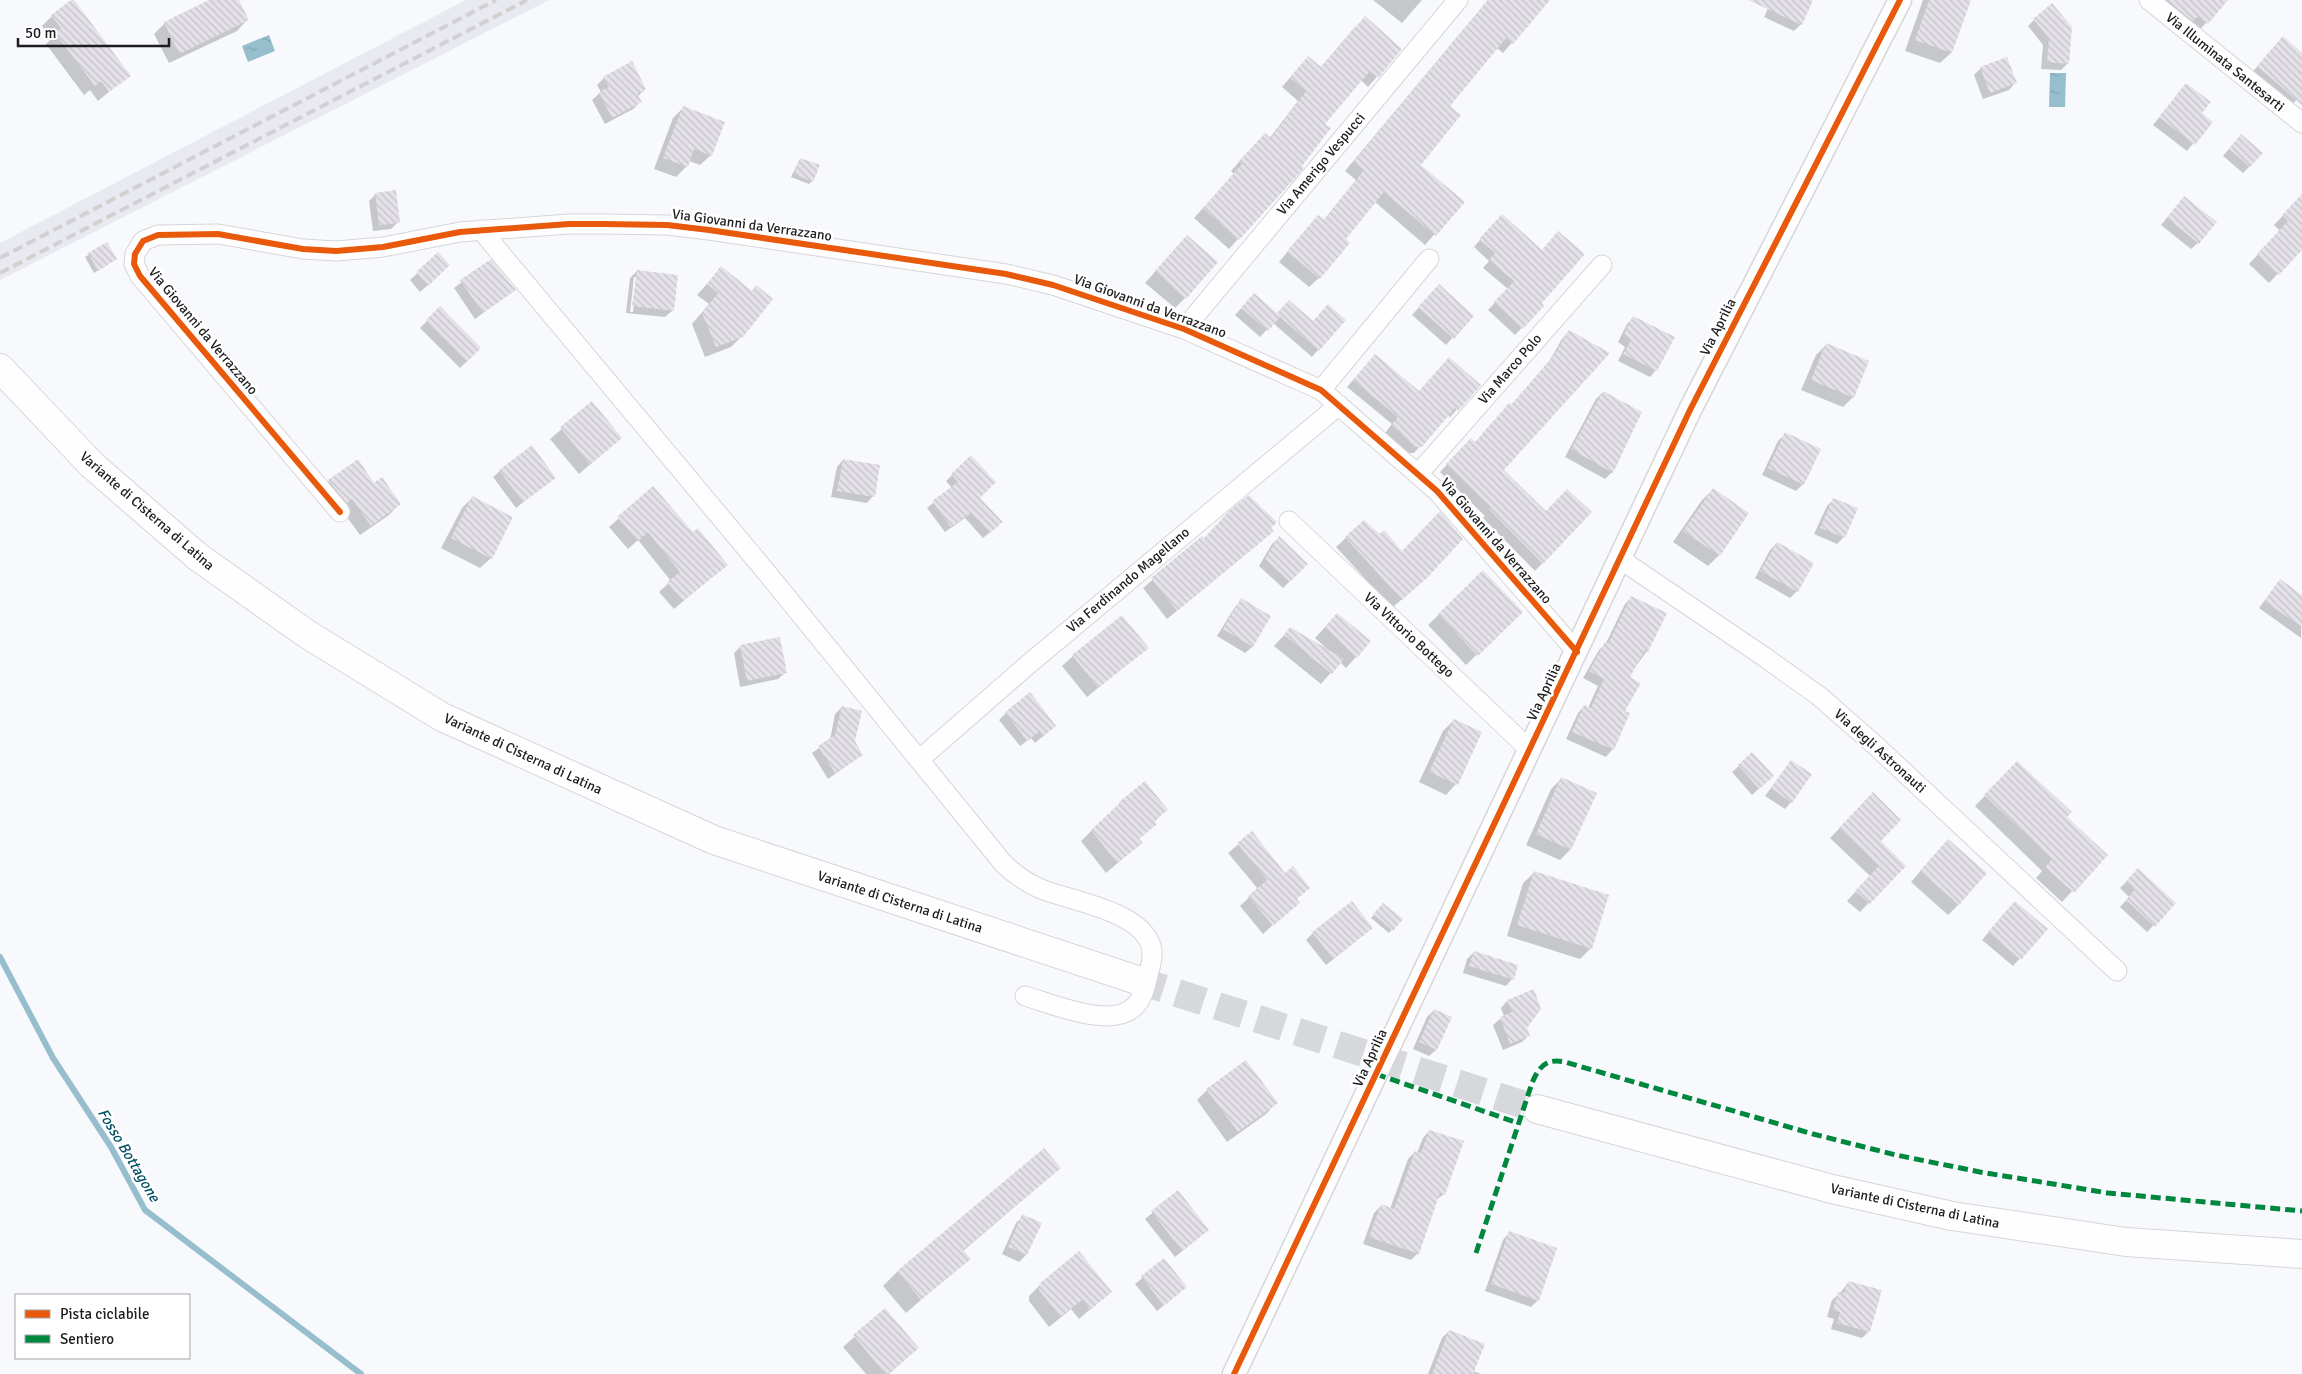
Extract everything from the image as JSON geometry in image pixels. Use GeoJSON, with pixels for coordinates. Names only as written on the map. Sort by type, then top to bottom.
{"type":"FeatureCollection","features":[{"type":"Feature","properties":{"kind":"main road","name":"Variante di Cisterna di Latina"},"geometry":{"type":"LineString","coordinates":[[0,368],[92,465],[198,557],[307,634],[442,717],[714,840],[1137,980]]}},
{"type":"Feature","properties":{"kind":"main road","name":"Variante di Cisterna di Latina"},"geometry":{"type":"LineString","coordinates":[[1537,1109],[1832,1189],[1952,1216],[2126,1242],[2302,1254]]}},
{"type":"Feature","properties":{"kind":"street","name":"Via Amerigo Vespucci"},"geometry":{"type":"LineString","coordinates":[[1184,329],[1458,0]]}},
{"type":"Feature","properties":{"kind":"street","name":"Via Aprilia"},"geometry":{"type":"LineString","coordinates":[[1234,1374],[1690,410],[1900,0]]}},
{"type":"Feature","properties":{"kind":"street","name":"Via Illuminata Santesarti"},"geometry":{"type":"LineString","coordinates":[[2149,0],[2302,123]]}},
{"type":"Feature","properties":{"kind":"street","name":"Via Giovanni da Verrazzano"},"geometry":{"type":"LineString","coordinates":[[340,512],[140,276],[134,264],[137,250],[146,238],[158,235],[218,234],[303,249],[336,251],[370,249],[448,233],[482,230],[569,224],[667,225],[1026,278],[1080,292],[1184,329],[1320,390],[1339,404],[1418,474],[1452,507],[1577,652]]}},
{"type":"Feature","properties":{"kind":"street"},"geometry":{"type":"LineString","coordinates":[[482,230],[920,759],[999,858],[1014,873],[1041,889],[1122,918],[1141,931],[1150,942],[1152,956],[1142,997],[1136,1005],[1124,1013],[1111,1016],[1093,1015],[1026,996]]}},
{"type":"Feature","properties":{"kind":"street"},"geometry":{"type":"LineString","coordinates":[[1320,390],[1429,258]]}},
{"type":"Feature","properties":{"kind":"street","name":"Via Marco Polo"},"geometry":{"type":"LineString","coordinates":[[1418,474],[1602,265]]}},
{"type":"Feature","properties":{"kind":"street","name":"Via Ferdinando Magellano"},"geometry":{"type":"LineString","coordinates":[[920,759],[1030,662],[1339,404]]}},
{"type":"Feature","properties":{"kind":"street","name":"Via Vittorio Bottego"},"geometry":{"type":"LineString","coordinates":[[1288,521],[1530,750]]}},
{"type":"Feature","properties":{"kind":"street","name":"Via degli Astronauti"},"geometry":{"type":"LineString","coordinates":[[1620,559],[1819,696],[1876,746],[2118,971]]}},
{"type":"Feature","properties":{"kind":"shaded area"},"geometry":{"type":"Polygon","coordinates":[[[466,0],[549,0],[0,280],[0,243],[466,0]]]}},
{"type":"Feature","properties":{"kind":"water"},"geometry":{"type":"Polygon","coordinates":[[[269,35],[275,51],[248,62],[242,46],[269,35]]]}},
{"type":"Feature","properties":{"kind":"water"},"geometry":{"type":"Polygon","coordinates":[[[2050,73],[2066,73],[2065,107],[2049,107],[2050,73]]]}},
{"type":"Feature","properties":{"kind":"building"},"geometry":{"type":"Polygon","coordinates":[[[71,0],[74,0],[131,76],[109,92],[101,81],[95,86],[55,33],[61,28],[51,15],[71,0]]]}},
{"type":"Feature","properties":{"kind":"building"},"geometry":{"type":"Polygon","coordinates":[[[209,0],[239,0],[249,20],[179,54],[164,22],[209,0]]]}},
{"type":"Feature","properties":{"kind":"building"},"geometry":{"type":"Polygon","coordinates":[[[1488,0],[1550,0],[1513,44],[1506,38],[1450,106],[1461,115],[1421,165],[1465,202],[1436,236],[1384,192],[1346,239],[1350,243],[1320,279],[1287,251],[1318,215],[1324,220],[1364,170],[1354,161],[1488,0]]]}},
{"type":"Feature","properties":{"kind":"building"},"geometry":{"type":"Polygon","coordinates":[[[1748,0],[1813,0],[1802,25],[1748,0]]]}},
{"type":"Feature","properties":{"kind":"building"},"geometry":{"type":"Polygon","coordinates":[[[1929,0],[1971,0],[1952,53],[1915,40],[1929,0]]]}},
{"type":"Feature","properties":{"kind":"building"},"geometry":{"type":"Polygon","coordinates":[[[2167,0],[2228,0],[2208,24],[2198,16],[2193,21],[2167,0]]]}},
{"type":"Feature","properties":{"kind":"building"},"geometry":{"type":"Polygon","coordinates":[[[2052,3],[2072,27],[2069,64],[2047,62],[2049,38],[2033,19],[2052,3]]]}},
{"type":"Feature","properties":{"kind":"building"},"geometry":{"type":"Polygon","coordinates":[[[1365,16],[1402,49],[1378,78],[1370,71],[1325,124],[1331,128],[1302,166],[1304,168],[1239,240],[1203,208],[1242,164],[1239,161],[1265,133],[1271,138],[1306,91],[1290,78],[1308,56],[1321,67],[1365,16]]]}},
{"type":"Feature","properties":{"kind":"building"},"geometry":{"type":"Polygon","coordinates":[[[2283,36],[2302,53],[2302,105],[2257,66],[2283,36]]]}},
{"type":"Feature","properties":{"kind":"building"},"geometry":{"type":"Polygon","coordinates":[[[2007,57],[2017,83],[1990,93],[1980,67],[2007,57]]]}},
{"type":"Feature","properties":{"kind":"building"},"geometry":{"type":"Polygon","coordinates":[[[632,61],[646,89],[637,94],[642,102],[612,118],[599,92],[609,87],[603,77],[632,61]]]}},
{"type":"Feature","properties":{"kind":"building"},"geometry":{"type":"Polygon","coordinates":[[[2186,83],[2211,102],[2202,113],[2213,122],[2195,145],[2159,117],[2186,83]]]}},
{"type":"Feature","properties":{"kind":"building"},"geometry":{"type":"Polygon","coordinates":[[[683,106],[725,122],[712,156],[694,149],[688,167],[663,158],[683,106]]]}},
{"type":"Feature","properties":{"kind":"building"},"geometry":{"type":"Polygon","coordinates":[[[2241,134],[2263,153],[2250,167],[2229,149],[2241,134]]]}},
{"type":"Feature","properties":{"kind":"building"},"geometry":{"type":"Polygon","coordinates":[[[800,158],[820,165],[813,182],[794,174],[800,158]]]}},
{"type":"Feature","properties":{"kind":"building"},"geometry":{"type":"Polygon","coordinates":[[[396,190],[400,223],[379,225],[375,193],[396,190]]]}},
{"type":"Feature","properties":{"kind":"building"},"geometry":{"type":"Polygon","coordinates":[[[2302,194],[2302,250],[2279,275],[2257,254],[2288,221],[2282,215],[2302,194]]]}},
{"type":"Feature","properties":{"kind":"building"},"geometry":{"type":"Polygon","coordinates":[[[2184,196],[2217,222],[2199,244],[2167,218],[2184,196]]]}},
{"type":"Feature","properties":{"kind":"building"},"geometry":{"type":"Polygon","coordinates":[[[1502,214],[1542,250],[1558,231],[1585,254],[1542,303],[1544,306],[1523,329],[1494,302],[1514,281],[1489,260],[1495,253],[1479,239],[1502,214]]]}},
{"type":"Feature","properties":{"kind":"building"},"geometry":{"type":"Polygon","coordinates":[[[1187,235],[1218,262],[1186,299],[1155,271],[1187,235]]]}},
{"type":"Feature","properties":{"kind":"building"},"geometry":{"type":"Polygon","coordinates":[[[107,242],[117,259],[98,271],[88,253],[107,242]]]}},
{"type":"Feature","properties":{"kind":"building"},"geometry":{"type":"Polygon","coordinates":[[[438,252],[450,265],[428,286],[416,272],[438,252]]]}},
{"type":"Feature","properties":{"kind":"building"},"geometry":{"type":"Polygon","coordinates":[[[491,259],[516,290],[483,313],[460,280],[491,259]]]}},
{"type":"Feature","properties":{"kind":"building"},"geometry":{"type":"Polygon","coordinates":[[[721,266],[752,291],[756,285],[773,299],[743,337],[716,347],[702,313],[718,293],[707,284],[721,266]]]}},
{"type":"Feature","properties":{"kind":"building"},"geometry":{"type":"Polygon","coordinates":[[[637,270],[678,275],[674,311],[632,306],[637,270]]]}},
{"type":"Feature","properties":{"kind":"building"},"geometry":{"type":"Polygon","coordinates":[[[1439,284],[1474,316],[1454,339],[1418,307],[1439,284]]]}},
{"type":"Feature","properties":{"kind":"building"},"geometry":{"type":"Polygon","coordinates":[[[1254,293],[1277,313],[1289,300],[1313,321],[1328,304],[1346,320],[1319,351],[1280,317],[1268,331],[1241,308],[1254,293]]]}},
{"type":"Feature","properties":{"kind":"building"},"geometry":{"type":"Polygon","coordinates":[[[440,306],[481,348],[467,362],[426,320],[440,306]]]}},
{"type":"Feature","properties":{"kind":"building"},"geometry":{"type":"Polygon","coordinates":[[[1633,316],[1675,337],[1657,371],[1623,354],[1631,340],[1624,334],[1633,316]]]}},
{"type":"Feature","properties":{"kind":"building"},"geometry":{"type":"Polygon","coordinates":[[[1569,330],[1610,353],[1504,470],[1546,511],[1567,489],[1592,512],[1543,564],[1489,509],[1491,507],[1446,464],[1471,438],[1475,442],[1509,403],[1511,405],[1554,355],[1569,330]]]}},
{"type":"Feature","properties":{"kind":"building"},"geometry":{"type":"Polygon","coordinates":[[[1826,343],[1869,361],[1854,398],[1811,380],[1826,343]]]}},
{"type":"Feature","properties":{"kind":"building"},"geometry":{"type":"Polygon","coordinates":[[[1375,354],[1419,391],[1449,357],[1481,385],[1458,411],[1455,408],[1422,447],[1415,447],[1391,425],[1398,417],[1353,380],[1375,354]]]}},
{"type":"Feature","properties":{"kind":"building"},"geometry":{"type":"Polygon","coordinates":[[[1603,391],[1642,412],[1613,473],[1571,449],[1603,391]]]}},
{"type":"Feature","properties":{"kind":"building"},"geometry":{"type":"Polygon","coordinates":[[[592,401],[622,438],[590,465],[560,427],[592,401]]]}},
{"type":"Feature","properties":{"kind":"building"},"geometry":{"type":"Polygon","coordinates":[[[1785,432],[1821,449],[1804,485],[1768,468],[1785,432]]]}},
{"type":"Feature","properties":{"kind":"building"},"geometry":{"type":"Polygon","coordinates":[[[532,445],[556,478],[523,502],[499,470],[532,445]]]}},
{"type":"Feature","properties":{"kind":"building"},"geometry":{"type":"Polygon","coordinates":[[[971,455],[996,482],[980,498],[1003,522],[990,533],[971,513],[951,527],[932,501],[958,482],[951,474],[971,455]]]}},
{"type":"Feature","properties":{"kind":"building"},"geometry":{"type":"Polygon","coordinates":[[[358,459],[374,483],[382,477],[401,504],[371,526],[352,499],[347,503],[328,480],[358,459]]]}},
{"type":"Feature","properties":{"kind":"building"},"geometry":{"type":"Polygon","coordinates":[[[843,459],[880,465],[875,497],[837,491],[843,459]]]}},
{"type":"Feature","properties":{"kind":"building"},"geometry":{"type":"Polygon","coordinates":[[[653,486],[693,532],[698,528],[728,565],[683,601],[667,582],[680,572],[648,532],[638,541],[617,517],[653,486]]]}},
{"type":"Feature","properties":{"kind":"building"},"geometry":{"type":"Polygon","coordinates":[[[1713,488],[1749,513],[1720,556],[1683,531],[1713,488]]]}},
{"type":"Feature","properties":{"kind":"building"},"geometry":{"type":"Polygon","coordinates":[[[1249,495],[1277,522],[1271,528],[1274,531],[1177,611],[1151,578],[1202,536],[1204,538],[1230,510],[1249,495]]]}},
{"type":"Feature","properties":{"kind":"building"},"geometry":{"type":"Polygon","coordinates":[[[472,496],[513,517],[492,559],[451,538],[472,496]]]}},
{"type":"Feature","properties":{"kind":"building"},"geometry":{"type":"Polygon","coordinates":[[[1833,498],[1858,508],[1845,538],[1820,528],[1833,498]]]}},
{"type":"Feature","properties":{"kind":"building"},"geometry":{"type":"Polygon","coordinates":[[[1440,511],[1463,539],[1428,577],[1402,600],[1345,537],[1364,520],[1380,534],[1384,530],[1402,551],[1440,511]]]}},
{"type":"Feature","properties":{"kind":"building"},"geometry":{"type":"Polygon","coordinates":[[[1279,536],[1308,564],[1290,582],[1265,559],[1279,536]]]}},
{"type":"Feature","properties":{"kind":"building"},"geometry":{"type":"Polygon","coordinates":[[[1777,542],[1814,563],[1798,592],[1760,571],[1777,542]]]}},
{"type":"Feature","properties":{"kind":"building"},"geometry":{"type":"Polygon","coordinates":[[[1483,570],[1523,612],[1478,656],[1438,614],[1483,570]]]}},
{"type":"Feature","properties":{"kind":"building"},"geometry":{"type":"Polygon","coordinates":[[[2280,579],[2302,595],[2302,627],[2264,601],[2280,579]]]}},
{"type":"Feature","properties":{"kind":"building"},"geometry":{"type":"Polygon","coordinates":[[[1631,596],[1667,613],[1648,652],[1645,650],[1630,677],[1641,683],[1625,711],[1630,713],[1614,750],[1572,732],[1584,705],[1591,708],[1604,679],[1589,671],[1605,642],[1608,644],[1631,596]]]}},
{"type":"Feature","properties":{"kind":"building"},"geometry":{"type":"Polygon","coordinates":[[[1241,598],[1271,616],[1253,647],[1223,629],[1241,598]]]}},
{"type":"Feature","properties":{"kind":"building"},"geometry":{"type":"Polygon","coordinates":[[[1337,613],[1371,641],[1357,658],[1325,627],[1337,613]]]}},
{"type":"Feature","properties":{"kind":"building"},"geometry":{"type":"Polygon","coordinates":[[[1122,615],[1149,648],[1098,688],[1072,655],[1122,615]]]}},
{"type":"Feature","properties":{"kind":"building"},"geometry":{"type":"Polygon","coordinates":[[[1290,627],[1344,659],[1332,674],[1284,635],[1290,627]]]}},
{"type":"Feature","properties":{"kind":"building"},"geometry":{"type":"Polygon","coordinates":[[[780,637],[787,673],[747,681],[740,645],[780,637]]]}},
{"type":"Feature","properties":{"kind":"building"},"geometry":{"type":"Polygon","coordinates":[[[1030,692],[1056,726],[1043,737],[1039,732],[1027,741],[1005,712],[1030,692]]]}},
{"type":"Feature","properties":{"kind":"building"},"geometry":{"type":"Polygon","coordinates":[[[842,706],[862,711],[855,741],[863,755],[835,773],[818,746],[835,735],[842,706]]]}},
{"type":"Feature","properties":{"kind":"building"},"geometry":{"type":"Polygon","coordinates":[[[1454,719],[1482,732],[1458,785],[1429,772],[1454,719]]]}},
{"type":"Feature","properties":{"kind":"building"},"geometry":{"type":"Polygon","coordinates":[[[1752,752],[1774,776],[1759,789],[1738,765],[1752,752]]]}},
{"type":"Feature","properties":{"kind":"building"},"geometry":{"type":"Polygon","coordinates":[[[1791,760],[1812,774],[1792,803],[1771,788],[1791,760]]]}},
{"type":"Feature","properties":{"kind":"building"},"geometry":{"type":"Polygon","coordinates":[[[2017,761],[2072,812],[2067,817],[2108,855],[2074,893],[2045,867],[2052,859],[1984,795],[2017,761]]]}},
{"type":"Feature","properties":{"kind":"building"},"geometry":{"type":"Polygon","coordinates":[[[1561,777],[1597,793],[1571,850],[1536,834],[1561,777]]]}},
{"type":"Feature","properties":{"kind":"building"},"geometry":{"type":"Polygon","coordinates":[[[1145,781],[1168,810],[1154,820],[1157,824],[1139,839],[1143,843],[1117,863],[1091,830],[1119,802],[1145,781]]]}},
{"type":"Feature","properties":{"kind":"building"},"geometry":{"type":"Polygon","coordinates":[[[1873,792],[1901,820],[1881,841],[1906,866],[1870,904],[1855,891],[1879,866],[1839,828],[1873,792]]]}},
{"type":"Feature","properties":{"kind":"building"},"geometry":{"type":"Polygon","coordinates":[[[1252,831],[1285,873],[1293,866],[1310,888],[1297,899],[1300,903],[1273,926],[1248,896],[1267,880],[1237,843],[1252,831]]]}},
{"type":"Feature","properties":{"kind":"building"},"geometry":{"type":"Polygon","coordinates":[[[1948,839],[1987,873],[1959,905],[1920,871],[1948,839]]]}},
{"type":"Feature","properties":{"kind":"building"},"geometry":{"type":"Polygon","coordinates":[[[2138,868],[2176,903],[2155,927],[2126,900],[2135,889],[2126,881],[2138,868]]]}},
{"type":"Feature","properties":{"kind":"building"},"geometry":{"type":"Polygon","coordinates":[[[1534,871],[1609,895],[1592,949],[1517,925],[1534,871]]]}},
{"type":"Feature","properties":{"kind":"building"},"geometry":{"type":"Polygon","coordinates":[[[1352,901],[1373,928],[1333,959],[1312,932],[1352,901]]]}},
{"type":"Feature","properties":{"kind":"building"},"geometry":{"type":"Polygon","coordinates":[[[2015,901],[2048,929],[2021,960],[1988,932],[2015,901]]]}},
{"type":"Feature","properties":{"kind":"building"},"geometry":{"type":"Polygon","coordinates":[[[1383,903],[1403,919],[1393,931],[1373,914],[1383,903]]]}},
{"type":"Feature","properties":{"kind":"building"},"geometry":{"type":"Polygon","coordinates":[[[1474,951],[1518,965],[1514,980],[1469,966],[1474,951]]]}},
{"type":"Feature","properties":{"kind":"building"},"geometry":{"type":"Polygon","coordinates":[[[1534,989],[1541,1009],[1527,1028],[1530,1036],[1510,1044],[1500,1017],[1512,1012],[1507,1000],[1534,989]]]}},
{"type":"Feature","properties":{"kind":"building"},"geometry":{"type":"Polygon","coordinates":[[[1434,1009],[1452,1017],[1437,1050],[1419,1042],[1434,1009]]]}},
{"type":"Feature","properties":{"kind":"building"},"geometry":{"type":"Polygon","coordinates":[[[1246,1060],[1278,1103],[1238,1132],[1206,1089],[1246,1060]]]}},
{"type":"Feature","properties":{"kind":"building"},"geometry":{"type":"Polygon","coordinates":[[[1429,1130],[1464,1141],[1445,1195],[1440,1193],[1419,1254],[1369,1237],[1381,1204],[1394,1209],[1415,1151],[1421,1153],[1429,1130]]]}},
{"type":"Feature","properties":{"kind":"building"},"geometry":{"type":"Polygon","coordinates":[[[1044,1148],[1061,1168],[963,1250],[971,1259],[921,1300],[897,1271],[1044,1148]]]}},
{"type":"Feature","properties":{"kind":"building"},"geometry":{"type":"Polygon","coordinates":[[[1178,1190],[1209,1230],[1182,1251],[1151,1211],[1178,1190]]]}},
{"type":"Feature","properties":{"kind":"building"},"geometry":{"type":"Polygon","coordinates":[[[1022,1214],[1042,1223],[1027,1255],[1008,1247],[1022,1214]]]}},
{"type":"Feature","properties":{"kind":"building"},"geometry":{"type":"Polygon","coordinates":[[[1509,1231],[1557,1248],[1539,1301],[1491,1284],[1509,1231]]]}},
{"type":"Feature","properties":{"kind":"building"},"geometry":{"type":"Polygon","coordinates":[[[1079,1251],[1112,1292],[1090,1310],[1082,1300],[1060,1317],[1039,1290],[1039,1284],[1079,1251]]]}},
{"type":"Feature","properties":{"kind":"building"},"geometry":{"type":"Polygon","coordinates":[[[1164,1258],[1187,1287],[1164,1306],[1141,1276],[1164,1258]]]}},
{"type":"Feature","properties":{"kind":"building"},"geometry":{"type":"Polygon","coordinates":[[[1848,1281],[1882,1290],[1870,1332],[1837,1323],[1840,1312],[1833,1310],[1838,1292],[1844,1293],[1848,1281]]]}},
{"type":"Feature","properties":{"kind":"building"},"geometry":{"type":"Polygon","coordinates":[[[885,1308],[919,1348],[888,1374],[885,1374],[853,1335],[885,1308]]]}},
{"type":"Feature","properties":{"kind":"building"},"geometry":{"type":"Polygon","coordinates":[[[1449,1330],[1485,1344],[1473,1374],[1432,1374],[1449,1330]]]}},
{"type":"Feature","properties":{"kind":"waterway","name":"Fosso Bottagone"},"geometry":{"type":"LineString","coordinates":[[0,957],[53,1058],[111,1147],[145,1210],[361,1374]]}},
{"type":"Feature","properties":{"kind":"tunnel"},"geometry":{"type":"LineString","coordinates":[[1137,980],[1537,1109]]}},
{"type":"Feature","properties":{"kind":"railway"},"geometry":{"type":"LineString","coordinates":[[0,258],[496,0]]}},
{"type":"Feature","properties":{"kind":"railway"},"geometry":{"type":"LineString","coordinates":[[0,273],[527,0]]}},
{"type":"Feature","properties":{"kind":"marked path"},"geometry":{"type":"LineString","coordinates":[[1476,1253],[1532,1083],[1541,1068],[1548,1062],[1553,1061],[1565,1062],[1813,1134],[1896,1155],[1980,1172],[2108,1193],[2302,1211]]}},
{"type":"Feature","properties":{"kind":"marked path"},"geometry":{"type":"LineString","coordinates":[[1376,1074],[1518,1123]]}},
{"type":"Feature","properties":{"kind":"cycle path"},"geometry":{"type":"LineString","coordinates":[[1234,1374],[1690,410],[1900,0]]}},
{"type":"Feature","properties":{"kind":"cycle path"},"geometry":{"type":"LineString","coordinates":[[340,512],[140,276],[134,264],[135,254],[143,241],[158,235],[218,234],[303,249],[336,251],[383,247],[460,232],[569,224],[667,225],[1006,274],[1053,285],[1184,329],[1321,390],[1437,491],[1577,652]]}}]}
